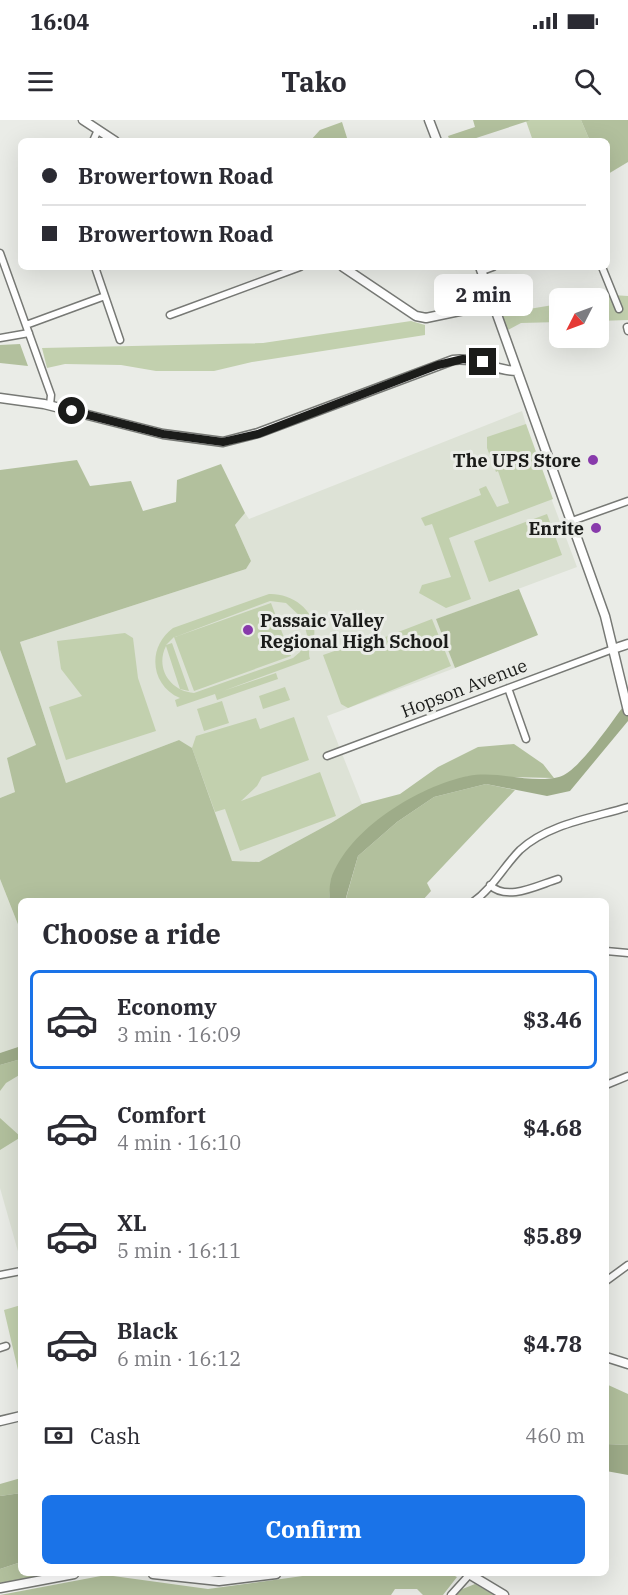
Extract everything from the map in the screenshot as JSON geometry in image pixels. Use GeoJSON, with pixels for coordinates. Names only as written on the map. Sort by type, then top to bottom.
{"type":"FeatureCollection","features":[{"type":"Feature","properties":{"kind":"street"},"geometry":{"type":"LineString","coordinates":[[83,120],[110,138]]}},
{"type":"Feature","properties":{"kind":"street"},"geometry":{"type":"LineString","coordinates":[[429,120],[436,138]]}},
{"type":"Feature","properties":{"kind":"street"},"geometry":{"type":"LineString","coordinates":[[94,138],[98,130]]}},
{"type":"Feature","properties":{"kind":"street"},"geometry":{"type":"LineString","coordinates":[[0,253],[51,395],[50,405]]}},
{"type":"Feature","properties":{"kind":"street"},"geometry":{"type":"LineString","coordinates":[[96,270],[120,340]]}},
{"type":"Feature","properties":{"kind":"street"},"geometry":{"type":"LineString","coordinates":[[170,315],[292,270]]}},
{"type":"Feature","properties":{"kind":"street"},"geometry":{"type":"LineString","coordinates":[[347,270],[416,316],[426,318],[494,304]]}},
{"type":"Feature","properties":{"kind":"street"},"geometry":{"type":"LineString","coordinates":[[481,270],[605,616],[628,711]]}},
{"type":"Feature","properties":{"kind":"street"},"geometry":{"type":"LineString","coordinates":[[603,270],[619,309]]}},
{"type":"Feature","properties":{"kind":"street"},"geometry":{"type":"LineString","coordinates":[[26,325],[105,296]]}},
{"type":"Feature","properties":{"kind":"street"},"geometry":{"type":"LineString","coordinates":[[0,338],[29,333]]}},
{"type":"Feature","properties":{"kind":"street"},"geometry":{"type":"LineString","coordinates":[[0,398],[50,405],[163,434],[223,442],[258,434],[453,360],[474,360],[517,371]]}},
{"type":"Feature","properties":{"kind":"street"},"geometry":{"type":"LineString","coordinates":[[572,521],[628,501]]}},
{"type":"Feature","properties":{"kind":"street"},"geometry":{"type":"LineString","coordinates":[[613,649],[628,644]]}},
{"type":"Feature","properties":{"kind":"street","name":"Hopson Avenue"},"geometry":{"type":"LineString","coordinates":[[327,756],[613,649]]}},
{"type":"Feature","properties":{"kind":"street"},"geometry":{"type":"LineString","coordinates":[[508,688],[526,740]]}},
{"type":"Feature","properties":{"kind":"street"},"geometry":{"type":"LineString","coordinates":[[477,898],[519,851],[546,832],[628,807]]}},
{"type":"Feature","properties":{"kind":"street"},"geometry":{"type":"LineString","coordinates":[[490,885],[497,891],[510,893],[558,879]]}},
{"type":"Feature","properties":{"kind":"street"},"geometry":{"type":"LineString","coordinates":[[609,951],[628,953]]}},
{"type":"Feature","properties":{"kind":"street"},"geometry":{"type":"LineString","coordinates":[[609,1084],[628,1076]]}},
{"type":"Feature","properties":{"kind":"street"},"geometry":{"type":"LineString","coordinates":[[609,1279],[628,1265]]}},
{"type":"Feature","properties":{"kind":"street"},"geometry":{"type":"LineString","coordinates":[[0,1274],[18,1271]]}},
{"type":"Feature","properties":{"kind":"street"},"geometry":{"type":"LineString","coordinates":[[609,1358],[628,1364]]}},
{"type":"Feature","properties":{"kind":"street"},"geometry":{"type":"LineString","coordinates":[[0,1421],[18,1417]]}},
{"type":"Feature","properties":{"kind":"street"},"geometry":{"type":"LineString","coordinates":[[0,1588],[63,1576]]}},
{"type":"Feature","properties":{"kind":"street"},"geometry":{"type":"LineString","coordinates":[[172,1576],[219,1581],[260,1576]]}},
{"type":"Feature","properties":{"kind":"street"},"geometry":{"type":"LineString","coordinates":[[451,1595],[468,1576]]}},
{"type":"Feature","properties":{"kind":"street"},"geometry":{"type":"LineString","coordinates":[[473,1576],[504,1595]]}},
{"type":"Feature","properties":{"kind":"shaded area"},"geometry":{"type":"Polygon","coordinates":[[[473,120],[531,120],[476,138],[449,138],[448,136],[475,127],[473,120]]]}},
{"type":"Feature","properties":{"kind":"shaded area"},"geometry":{"type":"Polygon","coordinates":[[[581,120],[589,138],[532,138],[526,121],[581,120]]]}},
{"type":"Feature","properties":{"kind":"shaded area"},"geometry":{"type":"Polygon","coordinates":[[[581,120],[628,120],[628,162],[610,173],[610,138],[589,138],[581,120]]]}},
{"type":"Feature","properties":{"kind":"shaded area"},"geometry":{"type":"Polygon","coordinates":[[[342,122],[347,138],[313,138],[320,130],[342,122]]]}},
{"type":"Feature","properties":{"kind":"shaded area"},"geometry":{"type":"Polygon","coordinates":[[[609,295],[628,296],[628,320],[609,321],[609,295]]]}},
{"type":"Feature","properties":{"kind":"shaded area"},"geometry":{"type":"Polygon","coordinates":[[[496,302],[529,309],[549,306],[549,322],[521,323],[506,331],[496,302]]]}},
{"type":"Feature","properties":{"kind":"shaded area"},"geometry":{"type":"Polygon","coordinates":[[[411,321],[425,325],[425,335],[252,362],[214,371],[156,371],[121,365],[65,364],[47,368],[42,348],[263,343],[411,321]]]}},
{"type":"Feature","properties":{"kind":"shaded area"},"geometry":{"type":"Polygon","coordinates":[[[20,344],[28,366],[0,363],[0,345],[20,344]]]}},
{"type":"Feature","properties":{"kind":"shaded area","name":"Passaic Valley Regional High School"},"geometry":{"type":"Polygon","coordinates":[[[522,411],[536,458],[577,567],[437,619],[455,668],[327,716],[362,804],[259,862],[232,861],[179,740],[66,783],[20,642],[246,569],[251,561],[235,525],[245,513],[249,519],[522,411]]]}},
{"type":"Feature","properties":{"kind":"shaded area"},"geometry":{"type":"Polygon","coordinates":[[[526,424],[553,499],[449,538],[471,599],[446,608],[419,593],[422,585],[451,577],[432,524],[425,526],[421,518],[481,495],[479,489],[486,486],[497,507],[509,503],[487,448],[487,437],[526,424]]]}},
{"type":"Feature","properties":{"kind":"shaded area"},"geometry":{"type":"Polygon","coordinates":[[[77,460],[90,486],[131,481],[143,511],[176,502],[177,480],[221,464],[245,513],[235,525],[251,561],[246,569],[20,642],[66,783],[179,740],[192,748],[232,861],[259,862],[362,804],[400,794],[438,767],[478,747],[514,744],[543,764],[554,778],[469,776],[422,793],[331,880],[329,898],[18,898],[18,924],[0,879],[0,798],[15,792],[7,758],[36,745],[0,650],[0,470],[77,460]]]}},
{"type":"Feature","properties":{"kind":"shaded area"},"geometry":{"type":"Polygon","coordinates":[[[547,514],[562,555],[489,582],[474,541],[547,514]]]}},
{"type":"Feature","properties":{"kind":"shaded area"},"geometry":{"type":"Polygon","coordinates":[[[519,589],[538,635],[455,668],[436,619],[519,589]]]}},
{"type":"Feature","properties":{"kind":"shaded area"},"geometry":{"type":"Polygon","coordinates":[[[269,594],[278,594],[294,600],[308,612],[312,619],[314,637],[309,650],[310,659],[223,691],[276,673],[278,679],[217,700],[215,694],[177,707],[175,700],[180,698],[163,684],[156,665],[159,645],[173,628],[269,594]],[[270,601],[175,637],[271,603],[291,656],[194,691],[174,637],[166,645],[172,643],[189,691],[181,689],[194,693],[293,658],[300,652],[307,635],[303,619],[286,603],[270,601]],[[166,646],[162,662],[164,670],[172,683],[180,689],[166,646]]]}},
{"type":"Feature","properties":{"kind":"shaded area"},"geometry":{"type":"Polygon","coordinates":[[[432,619],[451,666],[348,708],[341,704],[323,655],[349,646],[362,646],[432,619]]]}},
{"type":"Feature","properties":{"kind":"shaded area"},"geometry":{"type":"Polygon","coordinates":[[[125,633],[133,638],[138,678],[156,731],[66,760],[49,707],[82,696],[61,669],[57,641],[125,633]]]}},
{"type":"Feature","properties":{"kind":"shaded area"},"geometry":{"type":"Polygon","coordinates":[[[0,650],[36,745],[15,792],[0,798],[0,650]]]}},
{"type":"Feature","properties":{"kind":"shaded area"},"geometry":{"type":"Polygon","coordinates":[[[285,687],[290,700],[263,709],[259,696],[285,687]]]}},
{"type":"Feature","properties":{"kind":"shaded area"},"geometry":{"type":"Polygon","coordinates":[[[628,700],[628,721],[570,791],[547,796],[486,784],[434,797],[397,822],[358,856],[346,898],[329,898],[331,879],[340,861],[353,843],[388,812],[428,789],[468,776],[491,775],[537,779],[559,777],[576,766],[628,700]]]}},
{"type":"Feature","properties":{"kind":"shaded area"},"geometry":{"type":"Polygon","coordinates":[[[222,701],[229,723],[204,731],[197,709],[222,701]]]}},
{"type":"Feature","properties":{"kind":"shaded area"},"geometry":{"type":"Polygon","coordinates":[[[294,717],[309,760],[262,777],[257,786],[241,801],[320,772],[336,816],[240,851],[225,809],[215,812],[192,748],[196,736],[256,718],[260,729],[294,717]]]}},
{"type":"Feature","properties":{"kind":"shaded area"},"geometry":{"type":"Polygon","coordinates":[[[486,784],[515,790],[427,883],[431,891],[425,898],[346,898],[358,856],[397,822],[434,797],[486,784]]]}},
{"type":"Feature","properties":{"kind":"shaded area"},"geometry":{"type":"Polygon","coordinates":[[[0,879],[18,924],[18,1047],[0,1053],[0,879]]]}},
{"type":"Feature","properties":{"kind":"shaded area"},"geometry":{"type":"Polygon","coordinates":[[[18,1047],[18,1060],[0,1065],[0,1053],[18,1047]]]}},
{"type":"Feature","properties":{"kind":"shaded area"},"geometry":{"type":"Polygon","coordinates":[[[18,1060],[18,1251],[0,1188],[0,1065],[18,1060]]]}},
{"type":"Feature","properties":{"kind":"shaded area"},"geometry":{"type":"Polygon","coordinates":[[[18,1060],[18,1076],[6,1083],[0,1091],[0,1065],[18,1060]]]}},
{"type":"Feature","properties":{"kind":"shaded area"},"geometry":{"type":"Polygon","coordinates":[[[0,1118],[18,1134],[18,1139],[0,1150],[0,1118]]]}},
{"type":"Feature","properties":{"kind":"shaded area"},"geometry":{"type":"Polygon","coordinates":[[[18,1306],[18,1370],[4,1310],[18,1306]]]}},
{"type":"Feature","properties":{"kind":"shaded area"},"geometry":{"type":"Polygon","coordinates":[[[609,1385],[628,1394],[628,1445],[609,1444],[609,1385]]]}},
{"type":"Feature","properties":{"kind":"shaded area"},"geometry":{"type":"Polygon","coordinates":[[[609,1444],[628,1445],[628,1475],[609,1472],[609,1444]]]}},
{"type":"Feature","properties":{"kind":"shaded area"},"geometry":{"type":"Polygon","coordinates":[[[18,1479],[18,1493],[0,1496],[0,1484],[18,1479]]]}},
{"type":"Feature","properties":{"kind":"shaded area"},"geometry":{"type":"Polygon","coordinates":[[[18,1493],[18,1563],[0,1569],[0,1496],[18,1493]]]}},
{"type":"Feature","properties":{"kind":"shaded area"},"geometry":{"type":"Polygon","coordinates":[[[18,1563],[18,1576],[43,1576],[0,1583],[0,1569],[18,1563]]]}},
{"type":"Feature","properties":{"kind":"shaded area"},"geometry":{"type":"Polygon","coordinates":[[[101,1576],[208,1589],[302,1576],[457,1577],[443,1595],[423,1595],[417,1589],[395,1589],[391,1595],[0,1595],[101,1576]]]}},
{"type":"Feature","properties":{"kind":"shaded area"},"geometry":{"type":"Polygon","coordinates":[[[475,1584],[494,1595],[457,1595],[460,1590],[475,1584]]]}},
{"type":"Feature","properties":{"kind":"place","name":"The UPS Store"},"geometry":{"type":"Point","coordinates":[593,460]}},
{"type":"Feature","properties":{"kind":"place","name":"Enrite"},"geometry":{"type":"Point","coordinates":[596,528]}},
{"type":"Feature","properties":{"kind":"place","name":"Passaic Valley Regional High School"},"geometry":{"type":"Point","coordinates":[248,630]}},
{"type":"Feature","properties":{"kind":"route"},"geometry":{"type":"LineString","coordinates":[[72,411],[163,434],[223,442],[258,434],[453,360],[483,362]]}}]}
